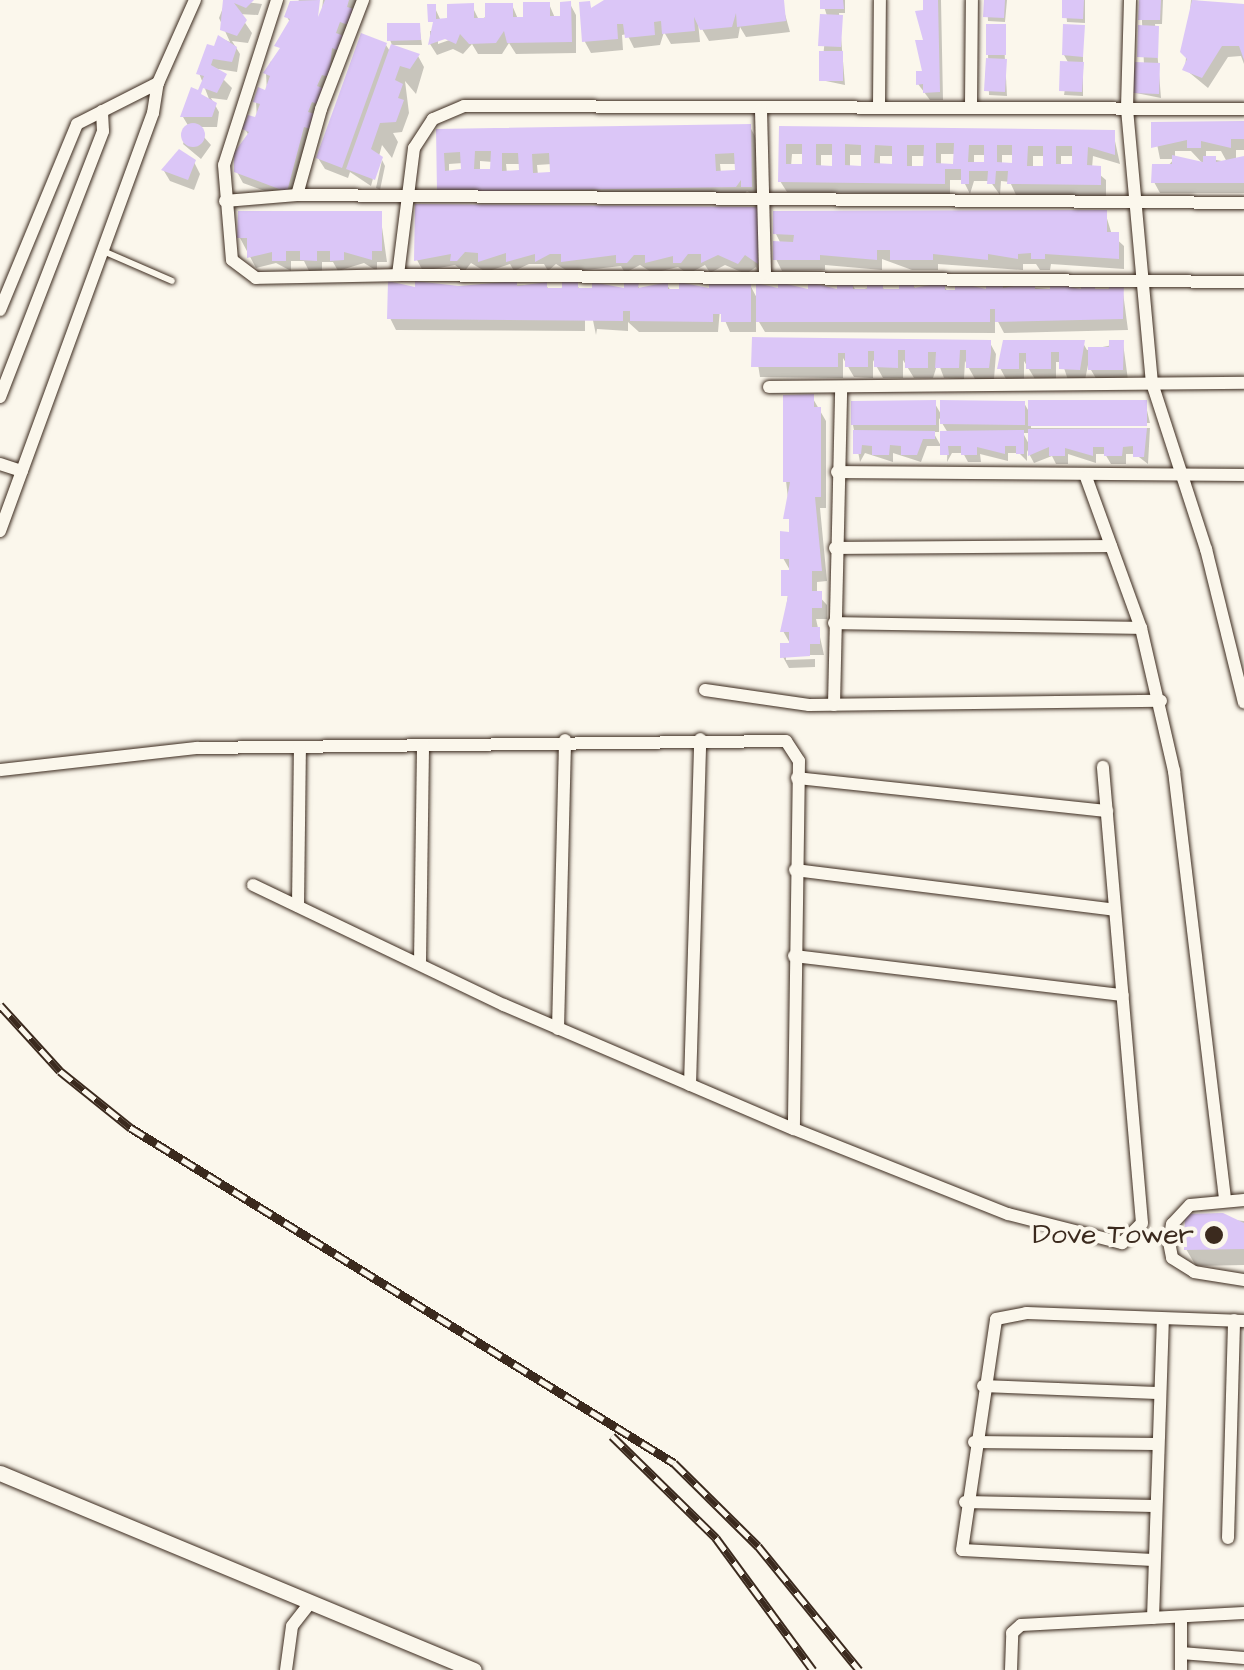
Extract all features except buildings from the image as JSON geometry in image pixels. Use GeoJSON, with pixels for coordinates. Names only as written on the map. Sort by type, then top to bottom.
{"type":"FeatureCollection","features":[{"type":"Feature","properties":{"kind":"street"},"geometry":{"type":"LineString","coordinates":[[0,531],[153,113],[158,83],[195,0]]}},
{"type":"Feature","properties":{"kind":"street"},"geometry":{"type":"LineString","coordinates":[[277,0],[232,134],[225,201],[226,246],[249,276],[765,274],[1244,282]]}},
{"type":"Feature","properties":{"kind":"street"},"geometry":{"type":"LineString","coordinates":[[297,195],[320,109],[363,0]]}},
{"type":"Feature","properties":{"kind":"street"},"geometry":{"type":"LineString","coordinates":[[880,0],[880,106]]}},
{"type":"Feature","properties":{"kind":"street"},"geometry":{"type":"LineString","coordinates":[[971,106],[972,0]]}},
{"type":"Feature","properties":{"kind":"street"},"geometry":{"type":"LineString","coordinates":[[1130,0],[1127,109],[1152,383],[1184,474],[1244,702]]}},
{"type":"Feature","properties":{"kind":"street"},"geometry":{"type":"LineString","coordinates":[[0,310],[77,124],[158,83]]}},
{"type":"Feature","properties":{"kind":"street"},"geometry":{"type":"LineString","coordinates":[[398,275],[403,200],[414,148],[448,110],[880,106],[1244,109]]}},
{"type":"Feature","properties":{"kind":"street"},"geometry":{"type":"LineString","coordinates":[[761,110],[765,274]]}},
{"type":"Feature","properties":{"kind":"street"},"geometry":{"type":"LineString","coordinates":[[0,397],[102,131],[102,111]]}},
{"type":"Feature","properties":{"kind":"street"},"geometry":{"type":"LineString","coordinates":[[225,201],[297,195],[403,200],[1244,203]]}},
{"type":"Feature","properties":{"kind":"street"},"geometry":{"type":"LineString","coordinates":[[769,387],[1244,383]]}},
{"type":"Feature","properties":{"kind":"street"},"geometry":{"type":"LineString","coordinates":[[834,706],[842,389]]}},
{"type":"Feature","properties":{"kind":"street"},"geometry":{"type":"LineString","coordinates":[[0,464],[22,471]]}},
{"type":"Feature","properties":{"kind":"street"},"geometry":{"type":"LineString","coordinates":[[838,472],[1086,477],[1244,475]]}},
{"type":"Feature","properties":{"kind":"street"},"geometry":{"type":"LineString","coordinates":[[1086,477],[1141,628],[1160,701],[1224,1198]]}},
{"type":"Feature","properties":{"kind":"street"},"geometry":{"type":"LineString","coordinates":[[835,548],[1111,546]]}},
{"type":"Feature","properties":{"kind":"street"},"geometry":{"type":"LineString","coordinates":[[834,623],[1141,628]]}},
{"type":"Feature","properties":{"kind":"street"},"geometry":{"type":"LineString","coordinates":[[705,690],[834,706],[1160,701]]}},
{"type":"Feature","properties":{"kind":"street"},"geometry":{"type":"LineString","coordinates":[[690,1085],[700,739]]}},
{"type":"Feature","properties":{"kind":"street"},"geometry":{"type":"LineString","coordinates":[[558,1029],[564,740]]}},
{"type":"Feature","properties":{"kind":"street"},"geometry":{"type":"LineString","coordinates":[[0,770],[197,748],[564,740],[786,741],[798,761],[794,1128]]}},
{"type":"Feature","properties":{"kind":"street"},"geometry":{"type":"LineString","coordinates":[[420,963],[423,745]]}},
{"type":"Feature","properties":{"kind":"street"},"geometry":{"type":"LineString","coordinates":[[298,906],[300,747]]}},
{"type":"Feature","properties":{"kind":"street"},"geometry":{"type":"LineString","coordinates":[[253,885],[558,1029],[794,1128],[1008,1214],[1122,1243],[1142,1223],[1103,767]]}},
{"type":"Feature","properties":{"kind":"street"},"geometry":{"type":"LineString","coordinates":[[797,778],[1107,811]]}},
{"type":"Feature","properties":{"kind":"street"},"geometry":{"type":"LineString","coordinates":[[795,870],[1115,910]]}},
{"type":"Feature","properties":{"kind":"street"},"geometry":{"type":"LineString","coordinates":[[794,956],[1122,994]]}},
{"type":"Feature","properties":{"kind":"street"},"geometry":{"type":"LineString","coordinates":[[1244,1200],[1224,1198],[1179,1212],[1172,1224],[1172,1258],[1194,1272],[1244,1280]]}},
{"type":"Feature","properties":{"kind":"street"},"geometry":{"type":"LineString","coordinates":[[1153,1560],[970,1553],[960,1546],[983,1386],[1001,1315],[1239,1320],[1237,1472],[1228,1538]]}},
{"type":"Feature","properties":{"kind":"street"},"geometry":{"type":"LineString","coordinates":[[1152,1618],[1157,1392],[1163,1319]]}},
{"type":"Feature","properties":{"kind":"street"},"geometry":{"type":"LineString","coordinates":[[983,1386],[1157,1392]]}},
{"type":"Feature","properties":{"kind":"street"},"geometry":{"type":"LineString","coordinates":[[974,1442],[1156,1444]]}},
{"type":"Feature","properties":{"kind":"street"},"geometry":{"type":"LineString","coordinates":[[0,1473],[474,1670]]}},
{"type":"Feature","properties":{"kind":"street"},"geometry":{"type":"LineString","coordinates":[[966,1502],[1154,1506]]}},
{"type":"Feature","properties":{"kind":"street"},"geometry":{"type":"LineString","coordinates":[[286,1670],[292,1626],[309,1604]]}},
{"type":"Feature","properties":{"kind":"street"},"geometry":{"type":"LineString","coordinates":[[1011,1670],[1012,1633],[1021,1625],[1244,1612]]}},
{"type":"Feature","properties":{"kind":"street"},"geometry":{"type":"LineString","coordinates":[[1181,1618],[1181,1670]]}},
{"type":"Feature","properties":{"kind":"street"},"geometry":{"type":"LineString","coordinates":[[1182,1653],[1244,1658]]}},
{"type":"Feature","properties":{"kind":"lane"},"geometry":{"type":"LineString","coordinates":[[102,250],[172,280]]}},
{"type":"Feature","properties":{"kind":"railway"},"geometry":{"type":"LineString","coordinates":[[0,1005],[60,1071],[131,1128],[674,1463],[758,1546],[859,1670]]}},
{"type":"Feature","properties":{"kind":"railway"},"geometry":{"type":"LineString","coordinates":[[612,1436],[716,1538],[813,1670]]}},
{"type":"Feature","properties":{"kind":"place","name":"Dove Tower"},"geometry":{"type":"Point","coordinates":[1214,1235]}}]}
